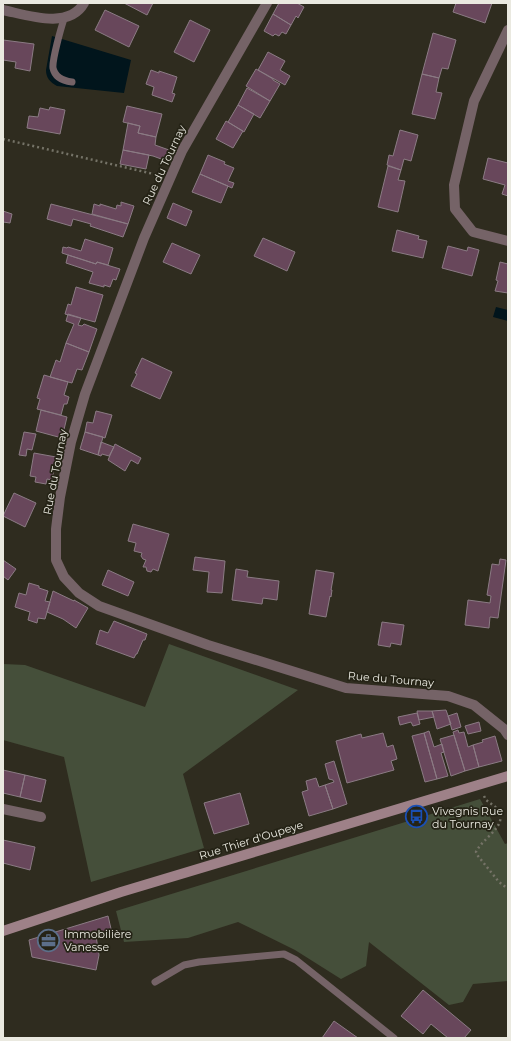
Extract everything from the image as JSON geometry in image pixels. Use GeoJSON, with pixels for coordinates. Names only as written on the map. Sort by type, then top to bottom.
{"type":"FeatureCollection","features":[{"type":"Feature","properties":{"kind":"main road","name":"Rue Thier d'Oupeye"},"geometry":{"type":"LineString","coordinates":[[3,931],[128,889],[508,776]]}},
{"type":"Feature","properties":{"kind":"street"},"geometry":{"type":"LineString","coordinates":[[3,10],[50,19],[64,18],[81,9],[84,3]]}},
{"type":"Feature","properties":{"kind":"street","name":"Rue du Tournay"},"geometry":{"type":"LineString","coordinates":[[267,3],[182,151],[142,245],[85,394],[71,442],[60,497],[56,529],[56,560],[64,577],[79,594],[99,606],[208,645],[346,688],[448,696],[474,705],[504,729],[508,734]]}},
{"type":"Feature","properties":{"kind":"street"},"geometry":{"type":"LineString","coordinates":[[508,30],[474,101],[454,185],[455,209],[473,232],[508,241]]}},
{"type":"Feature","properties":{"kind":"street"},"geometry":{"type":"LineString","coordinates":[[3,809],[41,817]]}},
{"type":"Feature","properties":{"kind":"lane"},"geometry":{"type":"LineString","coordinates":[[64,18],[54,68],[57,76],[64,81],[72,82]]}},
{"type":"Feature","properties":{"kind":"lane"},"geometry":{"type":"LineString","coordinates":[[155,982],[184,965],[200,962],[284,954],[296,960],[394,1038]]}},
{"type":"Feature","properties":{"kind":"path"},"geometry":{"type":"LineString","coordinates":[[3,139],[170,178]]}},
{"type":"Feature","properties":{"kind":"path"},"geometry":{"type":"LineString","coordinates":[[486,800],[498,809],[500,822],[479,844],[476,852],[498,882],[508,889]]}},
{"type":"Feature","properties":{"kind":"green space"},"geometry":{"type":"Polygon","coordinates":[[[169,644],[298,690],[183,774],[204,848],[91,882],[64,757],[3,740],[3,664],[25,665],[145,707],[169,644]]]}},
{"type":"Feature","properties":{"kind":"green space"},"geometry":{"type":"Polygon","coordinates":[[[480,799],[505,844],[508,843],[508,981],[473,984],[463,1002],[449,1005],[369,942],[366,966],[341,979],[295,950],[238,922],[188,938],[124,942],[116,911],[480,799]]]}},
{"type":"Feature","properties":{"kind":"water"},"geometry":{"type":"Polygon","coordinates":[[[52,36],[131,60],[124,93],[57,86],[52,83],[48,78],[46,70],[52,36]]]}},
{"type":"Feature","properties":{"kind":"water"},"geometry":{"type":"Polygon","coordinates":[[[496,307],[508,310],[508,321],[493,317],[496,307]]]}},
{"type":"Feature","properties":{"kind":"building"},"geometry":{"type":"Polygon","coordinates":[[[124,3],[153,3],[147,15],[124,3]]]}},
{"type":"Feature","properties":{"kind":"building"},"geometry":{"type":"Polygon","coordinates":[[[279,3],[297,3],[304,7],[298,18],[296,16],[291,25],[273,14],[279,3]]]}},
{"type":"Feature","properties":{"kind":"building"},"geometry":{"type":"Polygon","coordinates":[[[456,3],[492,3],[485,23],[453,12],[456,3]]]}},
{"type":"Feature","properties":{"kind":"building"},"geometry":{"type":"Polygon","coordinates":[[[105,10],[139,26],[129,47],[95,30],[105,10]]]}},
{"type":"Feature","properties":{"kind":"building"},"geometry":{"type":"Polygon","coordinates":[[[273,14],[291,25],[286,34],[282,32],[279,36],[275,34],[273,36],[264,31],[273,14]]]}},
{"type":"Feature","properties":{"kind":"building"},"geometry":{"type":"Polygon","coordinates":[[[190,20],[210,30],[194,62],[174,52],[190,20]]]}},
{"type":"Feature","properties":{"kind":"building"},"geometry":{"type":"Polygon","coordinates":[[[433,33],[456,40],[448,69],[442,68],[439,78],[422,74],[433,33]]]}},
{"type":"Feature","properties":{"kind":"building"},"geometry":{"type":"Polygon","coordinates":[[[3,40],[34,44],[30,71],[15,68],[16,62],[3,60],[3,40]]]}},
{"type":"Feature","properties":{"kind":"building"},"geometry":{"type":"Polygon","coordinates":[[[268,52],[285,61],[280,70],[290,76],[285,85],[258,70],[268,52]]]}},
{"type":"Feature","properties":{"kind":"building"},"geometry":{"type":"Polygon","coordinates":[[[256,69],[280,84],[270,101],[246,86],[256,69]]]}},
{"type":"Feature","properties":{"kind":"building"},"geometry":{"type":"Polygon","coordinates":[[[151,70],[177,77],[172,93],[175,94],[172,102],[152,95],[154,87],[146,84],[151,70]]]}},
{"type":"Feature","properties":{"kind":"building"},"geometry":{"type":"Polygon","coordinates":[[[422,74],[439,78],[436,92],[442,93],[435,119],[412,114],[422,74]]]}},
{"type":"Feature","properties":{"kind":"building"},"geometry":{"type":"Polygon","coordinates":[[[247,88],[270,101],[260,118],[238,105],[247,88]]]}},
{"type":"Feature","properties":{"kind":"building"},"geometry":{"type":"Polygon","coordinates":[[[238,105],[254,114],[244,132],[228,122],[238,105]]]}},
{"type":"Feature","properties":{"kind":"building"},"geometry":{"type":"Polygon","coordinates":[[[127,106],[162,114],[156,137],[138,133],[140,126],[123,122],[127,106]]]}},
{"type":"Feature","properties":{"kind":"building"},"geometry":{"type":"Polygon","coordinates":[[[50,107],[65,110],[60,134],[27,128],[29,116],[38,117],[40,108],[49,110],[50,107]]]}},
{"type":"Feature","properties":{"kind":"building"},"geometry":{"type":"Polygon","coordinates":[[[226,121],[243,131],[233,148],[216,139],[226,121]]]}},
{"type":"Feature","properties":{"kind":"building"},"geometry":{"type":"Polygon","coordinates":[[[128,123],[140,126],[138,133],[156,137],[155,145],[169,150],[164,160],[153,156],[123,150],[128,123]]]}},
{"type":"Feature","properties":{"kind":"building"},"geometry":{"type":"Polygon","coordinates":[[[400,130],[418,135],[411,161],[404,159],[401,170],[387,165],[389,155],[393,156],[400,130]]]}},
{"type":"Feature","properties":{"kind":"building"},"geometry":{"type":"Polygon","coordinates":[[[123,150],[149,155],[146,169],[120,164],[123,150]]]}},
{"type":"Feature","properties":{"kind":"building"},"geometry":{"type":"Polygon","coordinates":[[[208,155],[225,162],[224,164],[234,168],[228,181],[234,183],[232,188],[200,174],[208,155]]]}},
{"type":"Feature","properties":{"kind":"building"},"geometry":{"type":"Polygon","coordinates":[[[488,158],[508,163],[508,196],[502,194],[505,185],[483,179],[488,158]]]}},
{"type":"Feature","properties":{"kind":"building"},"geometry":{"type":"Polygon","coordinates":[[[388,166],[401,170],[398,180],[405,181],[398,212],[378,207],[388,166]]]}},
{"type":"Feature","properties":{"kind":"building"},"geometry":{"type":"Polygon","coordinates":[[[200,174],[228,186],[221,203],[192,192],[200,174]]]}},
{"type":"Feature","properties":{"kind":"building"},"geometry":{"type":"Polygon","coordinates":[[[121,202],[134,206],[128,224],[92,214],[94,204],[100,206],[100,204],[116,209],[117,205],[121,206],[121,202]]]}},
{"type":"Feature","properties":{"kind":"building"},"geometry":{"type":"Polygon","coordinates":[[[173,203],[192,211],[186,226],[167,218],[173,203]]]}},
{"type":"Feature","properties":{"kind":"building"},"geometry":{"type":"Polygon","coordinates":[[[51,204],[128,224],[123,237],[90,226],[91,224],[73,219],[71,226],[47,219],[51,204]]]}},
{"type":"Feature","properties":{"kind":"building"},"geometry":{"type":"Polygon","coordinates":[[[3,211],[12,214],[10,223],[3,222],[3,211]]]}},
{"type":"Feature","properties":{"kind":"building"},"geometry":{"type":"Polygon","coordinates":[[[397,230],[419,236],[418,239],[427,241],[423,258],[392,251],[397,230]]]}},
{"type":"Feature","properties":{"kind":"building"},"geometry":{"type":"Polygon","coordinates":[[[263,238],[295,252],[287,271],[254,256],[263,238]]]}},
{"type":"Feature","properties":{"kind":"building"},"geometry":{"type":"Polygon","coordinates":[[[85,239],[113,248],[108,265],[97,262],[96,264],[62,253],[63,247],[81,251],[85,239]]]}},
{"type":"Feature","properties":{"kind":"building"},"geometry":{"type":"Polygon","coordinates":[[[172,243],[200,255],[191,274],[163,262],[172,243]]]}},
{"type":"Feature","properties":{"kind":"building"},"geometry":{"type":"Polygon","coordinates":[[[448,246],[467,251],[468,247],[479,250],[472,276],[442,268],[448,246]]]}},
{"type":"Feature","properties":{"kind":"building"},"geometry":{"type":"Polygon","coordinates":[[[68,255],[96,264],[97,262],[120,269],[116,280],[113,279],[110,287],[89,283],[93,272],[66,263],[68,255]]]}},
{"type":"Feature","properties":{"kind":"building"},"geometry":{"type":"Polygon","coordinates":[[[500,262],[508,264],[508,293],[495,291],[498,281],[496,280],[500,262]]]}},
{"type":"Feature","properties":{"kind":"building"},"geometry":{"type":"Polygon","coordinates":[[[76,287],[103,295],[95,322],[65,314],[68,304],[71,305],[76,287]]]}},
{"type":"Feature","properties":{"kind":"building"},"geometry":{"type":"Polygon","coordinates":[[[68,314],[81,318],[78,325],[82,326],[84,324],[97,329],[89,352],[66,343],[74,324],[66,321],[68,314]]]}},
{"type":"Feature","properties":{"kind":"building"},"geometry":{"type":"Polygon","coordinates":[[[66,343],[89,352],[82,370],[77,369],[72,383],[50,377],[56,360],[60,362],[66,343]]]}},
{"type":"Feature","properties":{"kind":"building"},"geometry":{"type":"Polygon","coordinates":[[[142,358],[172,372],[160,399],[131,386],[142,358]]]}},
{"type":"Feature","properties":{"kind":"building"},"geometry":{"type":"Polygon","coordinates":[[[44,375],[68,382],[64,395],[69,397],[67,404],[64,404],[61,415],[37,409],[40,399],[37,398],[44,375]]]}},
{"type":"Feature","properties":{"kind":"building"},"geometry":{"type":"Polygon","coordinates":[[[41,410],[67,417],[62,438],[36,431],[41,410]]]}},
{"type":"Feature","properties":{"kind":"building"},"geometry":{"type":"Polygon","coordinates":[[[96,411],[112,415],[105,438],[85,432],[87,422],[93,423],[96,411]]]}},
{"type":"Feature","properties":{"kind":"building"},"geometry":{"type":"Polygon","coordinates":[[[24,432],[36,434],[32,450],[27,449],[26,456],[19,455],[24,432]]]}},
{"type":"Feature","properties":{"kind":"building"},"geometry":{"type":"Polygon","coordinates":[[[85,432],[103,437],[98,455],[80,449],[85,432]]]}},
{"type":"Feature","properties":{"kind":"building"},"geometry":{"type":"Polygon","coordinates":[[[101,442],[114,447],[109,456],[102,454],[101,456],[98,455],[101,442]]]}},
{"type":"Feature","properties":{"kind":"building"},"geometry":{"type":"Polygon","coordinates":[[[115,444],[141,458],[138,464],[131,460],[125,471],[108,460],[115,444]]]}},
{"type":"Feature","properties":{"kind":"building"},"geometry":{"type":"Polygon","coordinates":[[[34,453],[56,457],[52,480],[47,479],[46,484],[35,482],[36,477],[30,476],[34,453]]]}},
{"type":"Feature","properties":{"kind":"building"},"geometry":{"type":"Polygon","coordinates":[[[14,493],[36,503],[25,527],[3,516],[14,493]]]}},
{"type":"Feature","properties":{"kind":"building"},"geometry":{"type":"Polygon","coordinates":[[[133,524],[169,534],[158,571],[153,569],[151,572],[147,571],[146,567],[143,567],[146,560],[141,556],[142,553],[134,551],[136,543],[128,541],[133,524]]]}},
{"type":"Feature","properties":{"kind":"building"},"geometry":{"type":"Polygon","coordinates":[[[195,557],[225,561],[222,593],[207,592],[209,572],[193,570],[195,557]]]}},
{"type":"Feature","properties":{"kind":"building"},"geometry":{"type":"Polygon","coordinates":[[[500,559],[506,560],[498,618],[490,617],[489,628],[465,625],[468,600],[490,603],[491,596],[487,595],[492,564],[499,565],[500,559]]]}},
{"type":"Feature","properties":{"kind":"building"},"geometry":{"type":"Polygon","coordinates":[[[3,560],[16,569],[8,580],[3,576],[3,560]]]}},
{"type":"Feature","properties":{"kind":"building"},"geometry":{"type":"Polygon","coordinates":[[[236,569],[248,571],[247,577],[279,581],[277,600],[263,598],[262,604],[232,600],[236,569]]]}},
{"type":"Feature","properties":{"kind":"building"},"geometry":{"type":"Polygon","coordinates":[[[108,570],[134,582],[128,596],[102,585],[108,570]]]}},
{"type":"Feature","properties":{"kind":"building"},"geometry":{"type":"Polygon","coordinates":[[[316,570],[334,573],[331,597],[330,596],[326,617],[309,614],[316,570]]]}},
{"type":"Feature","properties":{"kind":"building"},"geometry":{"type":"Polygon","coordinates":[[[29,583],[48,591],[45,601],[50,602],[45,619],[38,618],[37,623],[28,620],[30,612],[15,607],[19,593],[26,595],[29,583]]]}},
{"type":"Feature","properties":{"kind":"building"},"geometry":{"type":"Polygon","coordinates":[[[53,591],[88,608],[76,628],[63,619],[47,612],[53,591]]]}},
{"type":"Feature","properties":{"kind":"building"},"geometry":{"type":"Polygon","coordinates":[[[114,621],[147,634],[134,658],[96,644],[100,630],[108,633],[114,621]]]}},
{"type":"Feature","properties":{"kind":"building"},"geometry":{"type":"Polygon","coordinates":[[[382,622],[404,625],[401,645],[391,643],[390,647],[378,645],[382,622]]]}},
{"type":"Feature","properties":{"kind":"building"},"geometry":{"type":"Polygon","coordinates":[[[446,710],[451,724],[437,729],[432,711],[446,710]]]}},
{"type":"Feature","properties":{"kind":"building"},"geometry":{"type":"Polygon","coordinates":[[[417,711],[432,711],[434,717],[419,720],[417,711]]]}},
{"type":"Feature","properties":{"kind":"building"},"geometry":{"type":"Polygon","coordinates":[[[417,713],[420,724],[413,726],[411,722],[400,725],[398,717],[417,713]]]}},
{"type":"Feature","properties":{"kind":"building"},"geometry":{"type":"Polygon","coordinates":[[[457,713],[461,727],[452,730],[448,716],[457,713]]]}},
{"type":"Feature","properties":{"kind":"building"},"geometry":{"type":"Polygon","coordinates":[[[479,722],[481,731],[468,734],[465,726],[479,722]]]}},
{"type":"Feature","properties":{"kind":"building"},"geometry":{"type":"Polygon","coordinates":[[[458,730],[459,733],[464,732],[468,747],[473,745],[479,767],[465,771],[453,732],[458,730]]]}},
{"type":"Feature","properties":{"kind":"building"},"geometry":{"type":"Polygon","coordinates":[[[429,731],[434,747],[442,744],[444,752],[441,753],[448,776],[437,779],[424,733],[429,731]]]}},
{"type":"Feature","properties":{"kind":"building"},"geometry":{"type":"Polygon","coordinates":[[[383,733],[387,747],[393,745],[397,759],[391,761],[394,770],[347,783],[336,741],[361,734],[362,738],[383,733]]]}},
{"type":"Feature","properties":{"kind":"building"},"geometry":{"type":"Polygon","coordinates":[[[424,733],[437,779],[425,782],[412,736],[424,733]]]}},
{"type":"Feature","properties":{"kind":"building"},"geometry":{"type":"Polygon","coordinates":[[[454,735],[465,771],[451,776],[440,739],[454,735]]]}},
{"type":"Feature","properties":{"kind":"building"},"geometry":{"type":"Polygon","coordinates":[[[495,736],[502,761],[479,767],[473,745],[483,742],[482,740],[495,736]]]}},
{"type":"Feature","properties":{"kind":"building"},"geometry":{"type":"Polygon","coordinates":[[[334,761],[347,804],[333,809],[325,785],[334,782],[333,780],[329,779],[325,764],[334,761]]]}},
{"type":"Feature","properties":{"kind":"building"},"geometry":{"type":"Polygon","coordinates":[[[3,770],[25,775],[20,797],[3,793],[3,770]]]}},
{"type":"Feature","properties":{"kind":"building"},"geometry":{"type":"Polygon","coordinates":[[[25,775],[46,780],[41,802],[20,797],[25,775]]]}},
{"type":"Feature","properties":{"kind":"building"},"geometry":{"type":"Polygon","coordinates":[[[316,778],[319,787],[325,785],[333,809],[309,816],[302,792],[308,790],[306,781],[316,778]]]}},
{"type":"Feature","properties":{"kind":"building"},"geometry":{"type":"Polygon","coordinates":[[[240,793],[249,824],[214,834],[204,803],[240,793]]]}},
{"type":"Feature","properties":{"kind":"building"},"geometry":{"type":"Polygon","coordinates":[[[3,840],[35,847],[30,870],[3,863],[3,840]]]}},
{"type":"Feature","properties":{"kind":"building"},"geometry":{"type":"Polygon","coordinates":[[[108,916],[112,933],[96,936],[99,955],[96,970],[32,957],[29,940],[108,916]]]}},
{"type":"Feature","properties":{"kind":"building"},"geometry":{"type":"Polygon","coordinates":[[[423,990],[471,1030],[464,1038],[448,1038],[431,1024],[423,1034],[401,1016],[423,990]]]}},
{"type":"Feature","properties":{"kind":"building"},"geometry":{"type":"Polygon","coordinates":[[[334,1021],[358,1038],[322,1038],[334,1021]]]}},
{"type":"Feature","properties":{"kind":"place","name":"Vivegnis Rue du Tournay"},"geometry":{"type":"Point","coordinates":[416,817]}},
{"type":"Feature","properties":{"kind":"place","name":"Immobilière Vanesse"},"geometry":{"type":"Point","coordinates":[48,940]}}]}
